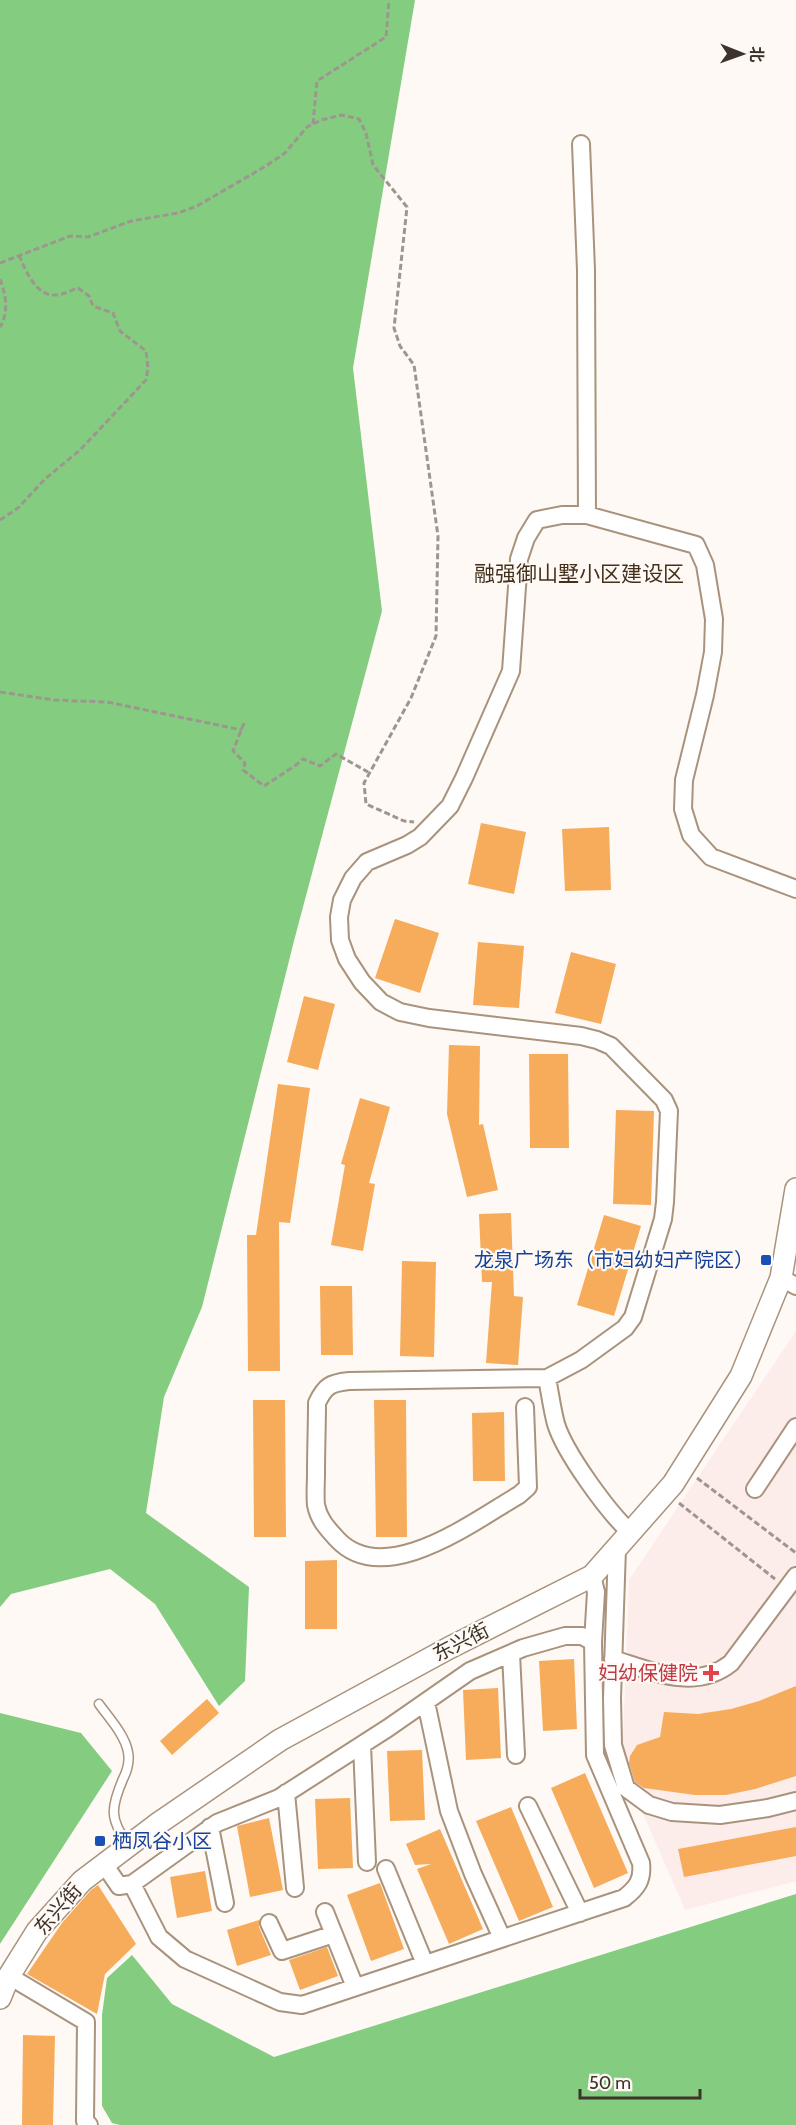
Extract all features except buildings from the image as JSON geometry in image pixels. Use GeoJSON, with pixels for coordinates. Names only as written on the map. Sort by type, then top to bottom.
{"type":"FeatureCollection","features":[{"type":"Feature","properties":{"kind":"street"},"geometry":{"type":"LineString","coordinates":[[581,144],[586,270],[587,515]]}},
{"type":"Feature","properties":{"kind":"street"},"geometry":{"type":"LineString","coordinates":[[525,1407],[528,1487],[519,1495],[440,1541],[408,1554],[387,1557],[361,1556],[340,1543],[321,1522],[316,1504],[317,1403],[323,1390],[336,1383],[349,1381],[547,1378],[581,1360],[624,1328],[633,1317],[663,1219],[669,1111],[664,1100],[611,1046],[580,1036],[429,1018],[400,1012],[381,1002],[362,982],[347,959],[340,940],[339,917],[342,900],[352,878],[368,862],[420,837],[450,806],[464,778],[511,671],[519,559],[526,538],[537,520],[562,515],[587,515],[696,545],[705,565],[714,619],[713,652],[684,780],[683,809],[692,835],[711,857],[796,889]]}},
{"type":"Feature","properties":{"kind":"street","name":"东兴街"},"geometry":{"type":"LineString","coordinates":[[0,1998],[9,1976],[37,1931],[82,1881],[129,1845],[280,1740],[449,1648],[592,1576],[666,1492],[741,1376],[789,1275],[796,1189]]}},
{"type":"Feature","properties":{"kind":"street"},"geometry":{"type":"LineString","coordinates":[[547,1378],[556,1426],[598,1496],[619,1522],[623,1540],[614,1659],[613,1745],[626,1788],[649,1805],[672,1812],[720,1815],[796,1802]]}},
{"type":"Feature","properties":{"kind":"street"},"geometry":{"type":"LineString","coordinates":[[755,1489],[796,1427]]}},
{"type":"Feature","properties":{"kind":"street"},"geometry":{"type":"LineString","coordinates":[[132,1884],[159,1937],[185,1959],[280,2002],[302,2005],[624,1898],[636,1889],[643,1875],[641,1863],[595,1755],[593,1642],[596,1592],[592,1576]]}},
{"type":"Feature","properties":{"kind":"street"},"geometry":{"type":"LineString","coordinates":[[614,1659],[669,1676],[706,1677],[720,1672],[731,1663],[791,1582]]}},
{"type":"Feature","properties":{"kind":"street"},"geometry":{"type":"LineString","coordinates":[[104,1864],[119,1886],[132,1884],[217,1822],[286,1793],[362,1745],[470,1671],[565,1636],[582,1636],[593,1642]]}},
{"type":"Feature","properties":{"kind":"street"},"geometry":{"type":"LineString","coordinates":[[511,1654],[516,1755]]}},
{"type":"Feature","properties":{"kind":"street"},"geometry":{"type":"LineString","coordinates":[[426,1702],[449,1811],[473,1874],[502,1938]]}},
{"type":"Feature","properties":{"kind":"street"},"geometry":{"type":"LineString","coordinates":[[362,1745],[367,1862]]}},
{"type":"Feature","properties":{"kind":"street"},"geometry":{"type":"LineString","coordinates":[[286,1793],[295,1888]]}},
{"type":"Feature","properties":{"kind":"street"},"geometry":{"type":"LineString","coordinates":[[528,1806],[580,1913]]}},
{"type":"Feature","properties":{"kind":"street"},"geometry":{"type":"LineString","coordinates":[[210,1827],[225,1903]]}},
{"type":"Feature","properties":{"kind":"street"},"geometry":{"type":"LineString","coordinates":[[386,1869],[425,1964]]}},
{"type":"Feature","properties":{"kind":"street"},"geometry":{"type":"LineString","coordinates":[[325,1912],[356,1987]]}},
{"type":"Feature","properties":{"kind":"street"},"geometry":{"type":"LineString","coordinates":[[269,1923],[282,1951],[334,1934]]}},
{"type":"Feature","properties":{"kind":"street"},"geometry":{"type":"LineString","coordinates":[[9,1976],[86,2022],[86,2124]]}},
{"type":"Feature","properties":{"kind":"lane"},"geometry":{"type":"LineString","coordinates":[[99,1704],[125,1743],[129,1754],[128,1768],[114,1802],[113,1815],[117,1830],[129,1845]]}},
{"type":"Feature","properties":{"kind":"path"},"geometry":{"type":"LineString","coordinates":[[314,124],[317,81],[386,38],[389,0]]}},
{"type":"Feature","properties":{"kind":"path"},"geometry":{"type":"LineString","coordinates":[[0,262],[70,236],[88,237],[131,221],[178,213],[197,206],[285,153],[307,127],[321,120],[342,115],[359,119],[366,133],[374,165],[407,207],[394,328],[400,346],[414,365],[438,536],[436,636],[411,698],[368,772],[364,783],[366,804],[405,821],[421,823]]}},
{"type":"Feature","properties":{"kind":"path"},"geometry":{"type":"LineString","coordinates":[[0,520],[18,508],[45,479],[104,427],[146,380],[148,369],[146,351],[120,331],[113,313],[93,306],[89,296],[78,288],[55,296],[46,293],[27,274],[19,255]]}},
{"type":"Feature","properties":{"kind":"path"},"geometry":{"type":"LineString","coordinates":[[0,279],[6,308],[0,327]]}},
{"type":"Feature","properties":{"kind":"path"},"geometry":{"type":"LineString","coordinates":[[0,692],[54,700],[107,702],[242,730]]}},
{"type":"Feature","properties":{"kind":"path"},"geometry":{"type":"LineString","coordinates":[[244,723],[233,751],[245,763],[243,770],[264,786],[303,759],[320,766],[336,754],[368,772]]}},
{"type":"Feature","properties":{"kind":"path"},"geometry":{"type":"LineString","coordinates":[[684,1467],[796,1553]]}},
{"type":"Feature","properties":{"kind":"path"},"geometry":{"type":"LineString","coordinates":[[666,1492],[791,1582]]}},
{"type":"Feature","properties":{"kind":"shaded area","name":"妇幼保健院"},"geometry":{"type":"Polygon","coordinates":[[[796,1331],[796,1881],[685,1910],[622,1765],[629,1580],[796,1331]]]}},
{"type":"Feature","properties":{"kind":"green space"},"geometry":{"type":"Polygon","coordinates":[[[0,0],[415,0],[353,368],[382,611],[295,937],[202,1307],[164,1397],[146,1513],[249,1587],[245,1681],[219,1706],[155,1604],[110,1569],[11,1594],[0,1607],[0,0]]]}},
{"type":"Feature","properties":{"kind":"green space"},"geometry":{"type":"Polygon","coordinates":[[[0,1713],[81,1733],[112,1771],[0,1944],[0,1713]]]}},
{"type":"Feature","properties":{"kind":"green space"},"geometry":{"type":"Polygon","coordinates":[[[796,1894],[796,2125],[120,2125],[112,2123],[102,2106],[102,2015],[107,1978],[132,1955],[172,2004],[274,2057],[796,1894]]]}},
{"type":"Feature","properties":{"kind":"place","name":"龙泉广场东（市妇幼妇产院区）"},"geometry":{"type":"Point","coordinates":[766,1260]}},
{"type":"Feature","properties":{"kind":"place","name":"妇幼保健院"},"geometry":{"type":"Point","coordinates":[711,1673]}},
{"type":"Feature","properties":{"kind":"place","name":"栖凤谷小区"},"geometry":{"type":"Point","coordinates":[100,1841]}},
{"type":"Feature","properties":{"kind":"district","name":"融强御山墅小区建设区"},"geometry":{"type":"Point","coordinates":[579,573]}}]}
